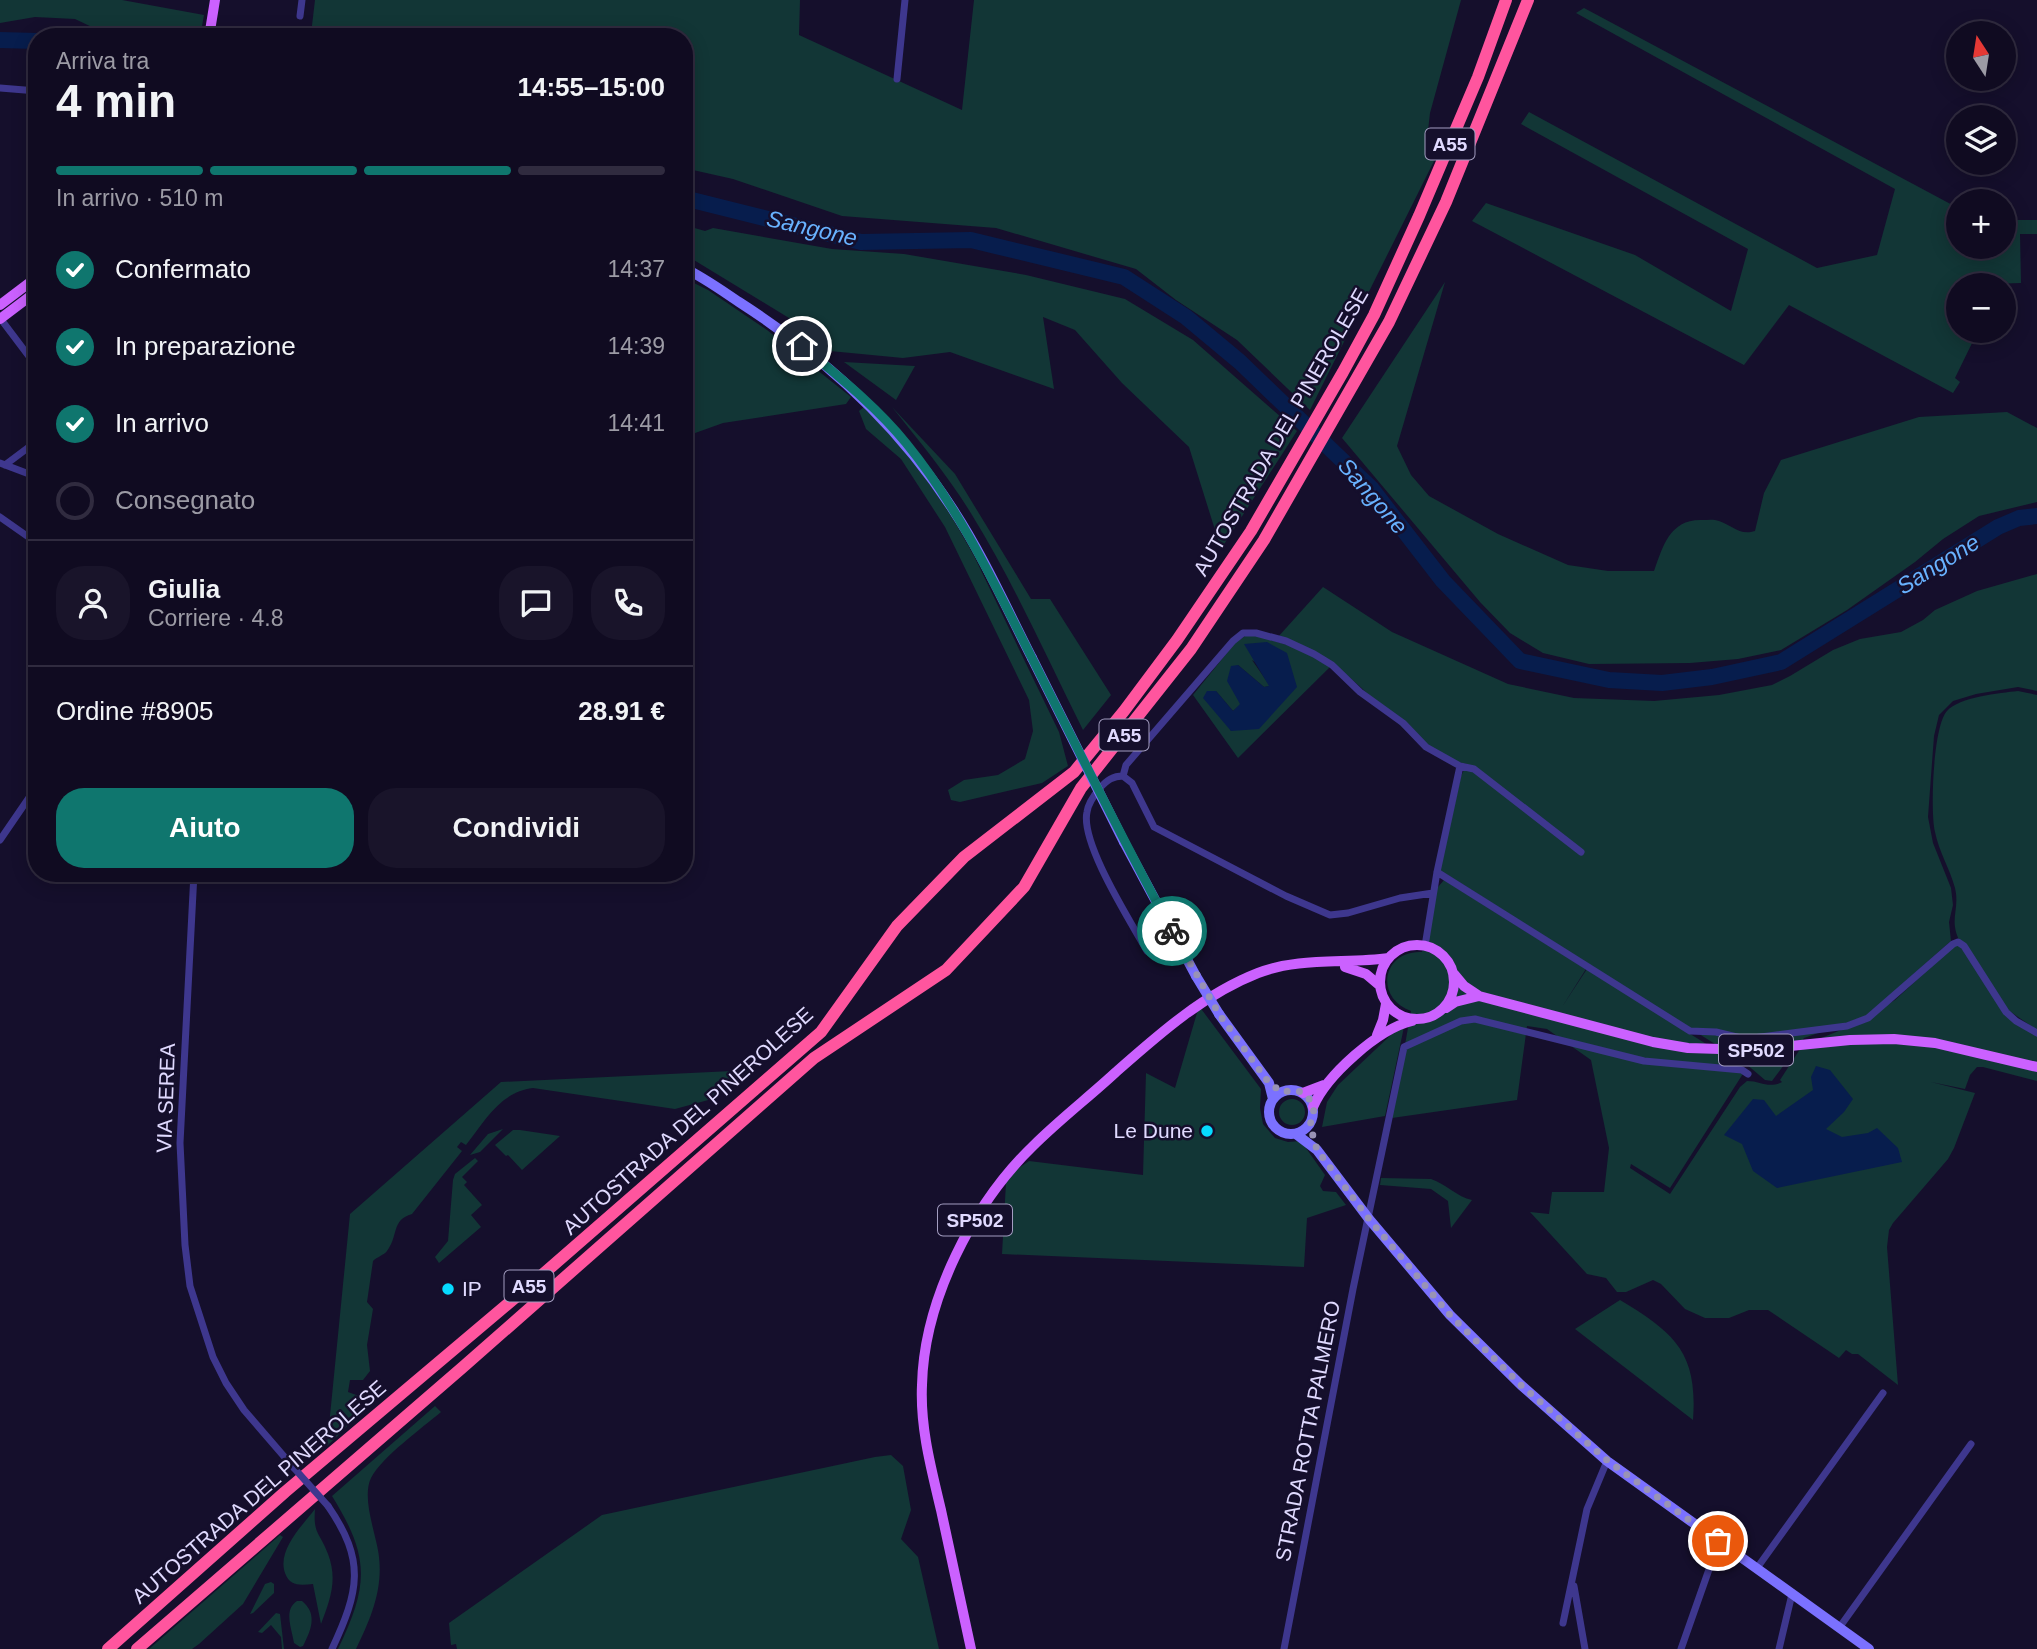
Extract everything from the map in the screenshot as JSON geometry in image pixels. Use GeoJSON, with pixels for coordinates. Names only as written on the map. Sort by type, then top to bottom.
{"type":"FeatureCollection","features":[{"type":"Feature","properties":{"kind":"highway","name":"AUTOSTRADA DEL PINEROLESE"},"geometry":{"type":"LineString","coordinates":[[108,1649],[285,1492],[542,1275],[821,1032],[897,926],[964,857],[1074,772],[1177,640],[1251,531],[1343,372],[1374,315],[1419,216],[1478,77],[1506,0]]}},
{"type":"Feature","properties":{"kind":"highway","name":"AUTOSTRADA DEL PINEROLESE"},"geometry":{"type":"LineString","coordinates":[[137,1649],[814,1058],[946,970],[1024,887],[1081,788],[1191,649],[1264,540],[1368,359],[1389,322],[1446,202],[1528,0]]}},
{"type":"Feature","properties":{"kind":"main road"},"geometry":{"type":"LineString","coordinates":[[210,28],[215,0]]}},
{"type":"Feature","properties":{"kind":"main road"},"geometry":{"type":"LineString","coordinates":[[0,305],[28,284]]}},
{"type":"Feature","properties":{"kind":"main road"},"geometry":{"type":"LineString","coordinates":[[0,319],[28,297]]}},
{"type":"Feature","properties":{"kind":"main road","name":"SP502"},"geometry":{"type":"LineString","coordinates":[[971,1649],[926,1445],[922,1414],[922,1382],[938,1298],[958,1250],[983,1205],[1031,1147],[1175,1023],[1231,985],[1260,972],[1290,964],[1358,962],[1389,958],[1405,947],[1425,946],[1443,956],[1464,986],[1479,996],[1653,1042],[1688,1048],[1752,1050],[1850,1040],[1894,1039],[1935,1043],[2037,1067]]}},
{"type":"Feature","properties":{"kind":"main road"},"geometry":{"type":"LineString","coordinates":[[1375,1037],[1384,1020],[1386,1004],[1379,985],[1380,975],[1389,958]]}},
{"type":"Feature","properties":{"kind":"main road","name":"SP502"},"geometry":{"type":"LineString","coordinates":[[1321,962],[1359,970],[1379,985]]}},
{"type":"Feature","properties":{"kind":"main road"},"geometry":{"type":"LineString","coordinates":[[1443,1009],[1452,996],[1454,974]]}},
{"type":"Feature","properties":{"kind":"main road"},"geometry":{"type":"LineString","coordinates":[[1313,1107],[1326,1084],[1375,1037],[1395,1026],[1427,1018],[1454,1002],[1479,996]]}},
{"type":"Feature","properties":{"kind":"main road"},"geometry":{"type":"LineString","coordinates":[[1386,1004],[1403,1017],[1418,1020]]}},
{"type":"Feature","properties":{"kind":"main road"},"geometry":{"type":"LineString","coordinates":[[1303,1093],[1326,1084]]}},
{"type":"Feature","properties":{"kind":"street"},"geometry":{"type":"LineString","coordinates":[[300,16],[302,0]]}},
{"type":"Feature","properties":{"kind":"street"},"geometry":{"type":"LineString","coordinates":[[897,79],[905,0]]}},
{"type":"Feature","properties":{"kind":"street"},"geometry":{"type":"LineString","coordinates":[[0,88],[28,90]]}},
{"type":"Feature","properties":{"kind":"street"},"geometry":{"type":"LineString","coordinates":[[693,274],[782,330],[860,395],[906,443],[952,508],[984,562],[1124,842],[1196,976],[1219,1014],[1269,1083],[1282,1092]]}},
{"type":"Feature","properties":{"kind":"street"},"geometry":{"type":"LineString","coordinates":[[0,319],[28,355]]}},
{"type":"Feature","properties":{"kind":"street"},"geometry":{"type":"LineString","coordinates":[[3,464],[28,447]]}},
{"type":"Feature","properties":{"kind":"street"},"geometry":{"type":"LineString","coordinates":[[3,464],[28,474]]}},
{"type":"Feature","properties":{"kind":"street"},"geometry":{"type":"LineString","coordinates":[[0,517],[28,537]]}},
{"type":"Feature","properties":{"kind":"street"},"geometry":{"type":"LineString","coordinates":[[1123,776],[1126,765],[1233,641],[1248,632],[1286,641],[1332,665],[1360,692],[1403,723],[1426,747],[1460,766],[1474,769],[1581,852]]}},
{"type":"Feature","properties":{"kind":"street"},"geometry":{"type":"LineString","coordinates":[[1425,946],[1437,872],[1460,766]]}},
{"type":"Feature","properties":{"kind":"street"},"geometry":{"type":"LineString","coordinates":[[1147,951],[1094,852],[1087,824],[1087,812],[1097,792],[1109,779],[1123,776],[1132,783],[1153,827],[1330,915],[1348,913],[1399,898],[1433,893]]}},
{"type":"Feature","properties":{"kind":"street"},"geometry":{"type":"LineString","coordinates":[[0,840],[28,799]]}},
{"type":"Feature","properties":{"kind":"street"},"geometry":{"type":"LineString","coordinates":[[1437,872],[1690,1031],[1716,1032],[1745,1039],[1847,1026],[1868,1018],[1958,942],[1964,946],[2006,1012],[2037,1032]]}},
{"type":"Feature","properties":{"kind":"street","name":"VIA SEREA"},"geometry":{"type":"LineString","coordinates":[[194,882],[180,1143],[185,1245],[190,1286],[200,1323],[226,1383],[244,1410],[342,1525],[355,1567],[355,1589],[348,1613],[331,1649]]}},
{"type":"Feature","properties":{"kind":"street","name":"STRADA ROTTA PALMERO"},"geometry":{"type":"LineString","coordinates":[[1284,1649],[1353,1289],[1369,1219],[1369,1205],[1404,1047],[1461,1021],[1483,1020],[1644,1061],[1742,1070],[1748,1074]]}},
{"type":"Feature","properties":{"kind":"street"},"geometry":{"type":"LineString","coordinates":[[1269,1083],[1273,1099],[1269,1111],[1273,1125],[1282,1132],[1296,1134],[1317,1150],[1369,1219],[1450,1315],[1521,1385],[1608,1461],[1869,1649]]}},
{"type":"Feature","properties":{"kind":"street"},"geometry":{"type":"LineString","coordinates":[[1273,1099],[1290,1090],[1303,1093],[1313,1107],[1310,1125],[1317,1150]]}},
{"type":"Feature","properties":{"kind":"street"},"geometry":{"type":"LineString","coordinates":[[1296,1134],[1310,1125]]}},
{"type":"Feature","properties":{"kind":"street"},"geometry":{"type":"LineString","coordinates":[[1757,1568],[1883,1393]]}},
{"type":"Feature","properties":{"kind":"street"},"geometry":{"type":"LineString","coordinates":[[1839,1628],[1971,1444]]}},
{"type":"Feature","properties":{"kind":"street"},"geometry":{"type":"LineString","coordinates":[[1563,1623],[1587,1509],[1608,1461]]}},
{"type":"Feature","properties":{"kind":"street"},"geometry":{"type":"LineString","coordinates":[[1681,1649],[1718,1541]]}},
{"type":"Feature","properties":{"kind":"street"},"geometry":{"type":"LineString","coordinates":[[1573,1582],[1585,1649]]}},
{"type":"Feature","properties":{"kind":"street"},"geometry":{"type":"LineString","coordinates":[[1780,1649],[1792,1594]]}},
{"type":"Feature","properties":{"kind":"green space"},"geometry":{"type":"Polygon","coordinates":[[[0,0],[122,0],[204,15],[202,28],[94,28],[75,19],[35,17],[0,23],[0,0]]]}},
{"type":"Feature","properties":{"kind":"green space"},"geometry":{"type":"Polygon","coordinates":[[[315,0],[800,0],[799,35],[962,110],[974,0],[1461,0],[1430,113],[1426,148],[1434,161],[1310,410],[1237,340],[1176,300],[1136,269],[996,228],[842,216],[733,179],[693,170],[693,28],[312,28],[315,0]]]}},
{"type":"Feature","properties":{"kind":"green space"},"geometry":{"type":"Polygon","coordinates":[[[1584,8],[1946,202],[1946,259],[2016,259],[2016,220],[2037,220],[2037,234],[2020,234],[2021,283],[2016,283],[2016,273],[1946,273],[1946,343],[1972,343],[1955,378],[1960,382],[1953,393],[1789,305],[1744,365],[1472,221],[1486,203],[1635,255],[1731,311],[1748,249],[1521,124],[1529,112],[1817,268],[1877,255],[1895,189],[1576,13],[1584,8]]]}},
{"type":"Feature","properties":{"kind":"green space"},"geometry":{"type":"Polygon","coordinates":[[[693,228],[705,231],[713,228],[832,249],[904,254],[1026,275],[1125,299],[1193,340],[1297,431],[1221,549],[1189,447],[1122,383],[1075,330],[1043,317],[1054,389],[950,352],[903,358],[830,351],[789,318],[693,259],[693,228]]]}},
{"type":"Feature","properties":{"kind":"green space"},"geometry":{"type":"Polygon","coordinates":[[[693,282],[767,330],[851,397],[846,404],[723,423],[693,434],[693,282]]]}},
{"type":"Feature","properties":{"kind":"green space"},"geometry":{"type":"Polygon","coordinates":[[[1445,282],[1397,446],[1411,475],[1429,496],[1498,534],[1568,565],[1608,571],[1654,571],[1669,536],[1682,524],[1691,521],[1715,520],[1740,531],[1755,531],[1764,493],[1781,460],[1919,417],[2007,412],[2037,428],[2037,502],[1979,516],[1943,539],[1847,610],[1781,650],[1738,659],[1690,663],[1589,664],[1543,653],[1510,633],[1480,602],[1342,438],[1445,282]]]}},
{"type":"Feature","properties":{"kind":"green space"},"geometry":{"type":"Polygon","coordinates":[[[844,362],[915,366],[896,400],[844,362]]]}},
{"type":"Feature","properties":{"kind":"green space"},"geometry":{"type":"Polygon","coordinates":[[[864,407],[907,453],[947,508],[974,556],[1059,732],[1068,766],[1042,783],[960,802],[951,800],[948,790],[964,780],[998,775],[1025,759],[1033,731],[1029,700],[945,527],[901,459],[866,429],[859,411],[864,407]]]}},
{"type":"Feature","properties":{"kind":"green space"},"geometry":{"type":"Polygon","coordinates":[[[892,407],[955,474],[1031,599],[1050,599],[1111,695],[1083,730],[1016,594],[972,515],[934,460],[892,407]]]}},
{"type":"Feature","properties":{"kind":"green space"},"geometry":{"type":"Polygon","coordinates":[[[2037,574],[2037,691],[2018,687],[1953,701],[1939,715],[1934,736],[1928,817],[1933,843],[1951,888],[1951,941],[1866,1016],[1804,1038],[1772,1081],[1765,1080],[1745,1063],[1440,870],[1461,776],[1467,764],[1448,759],[1430,749],[1332,664],[1278,637],[1323,587],[1392,632],[1508,684],[1574,698],[1654,701],[1719,695],[1772,685],[1833,650],[1860,639],[1901,632],[1935,610],[1977,591],[2037,574]]]}},
{"type":"Feature","properties":{"kind":"green space"},"geometry":{"type":"Polygon","coordinates":[[[1255,635],[1300,649],[1330,667],[1238,758],[1193,695],[1235,643],[1245,636],[1255,635]],[[1252,660],[1270,686],[1264,687],[1238,665],[1228,681],[1241,704],[1233,711],[1216,691],[1231,731],[1296,687],[1252,660]]]}},
{"type":"Feature","properties":{"kind":"green space"},"geometry":{"type":"Polygon","coordinates":[[[2018,691],[2037,695],[2037,1030],[2008,1010],[1959,940],[1955,926],[1955,888],[1939,847],[1934,822],[1936,751],[1942,720],[1947,711],[1970,699],[2018,691]]]}},
{"type":"Feature","properties":{"kind":"green space"},"geometry":{"type":"Polygon","coordinates":[[[1444,880],[1586,969],[1562,1007],[1587,969],[1746,1069],[1670,1188],[1631,1164],[1630,1168],[1670,1194],[1740,1087],[1747,1081],[1768,1085],[1782,1082],[1780,1080],[1802,1046],[1858,1023],[1895,1000],[1954,946],[1962,948],[2004,1014],[2037,1035],[2037,1081],[1977,1067],[1970,1075],[1965,1089],[1931,1082],[1975,1093],[1948,1159],[1889,1230],[1887,1247],[1898,1385],[1858,1354],[1846,1350],[1839,1358],[1768,1310],[1749,1310],[1729,1318],[1705,1318],[1685,1309],[1661,1284],[1653,1280],[1626,1292],[1617,1292],[1606,1278],[1587,1274],[1530,1212],[1549,1214],[1552,1192],[1604,1192],[1609,1148],[1591,1060],[1547,1029],[1527,1026],[1517,1100],[1392,1118],[1411,1011],[1399,1005],[1391,996],[1388,976],[1391,966],[1398,959],[1409,953],[1422,952],[1433,893],[1444,880]]]}},
{"type":"Feature","properties":{"kind":"green space","name":"Le Dune"},"geometry":{"type":"Polygon","coordinates":[[[1199,1006],[1261,1089],[1263,1124],[1275,1138],[1288,1142],[1301,1141],[1325,1175],[1320,1186],[1323,1191],[1336,1192],[1346,1205],[1307,1218],[1304,1267],[1002,1254],[1006,1183],[1016,1170],[1029,1161],[1143,1175],[1146,1073],[1175,1088],[1199,1006]]]}},
{"type":"Feature","properties":{"kind":"green space"},"geometry":{"type":"Polygon","coordinates":[[[1404,1027],[1385,1116],[1322,1127],[1327,1102],[1338,1085],[1394,1032],[1404,1027]]]}},
{"type":"Feature","properties":{"kind":"green space"},"geometry":{"type":"Polygon","coordinates":[[[753,1070],[712,1099],[675,1109],[533,1088],[502,1101],[466,1145],[461,1142],[457,1147],[462,1151],[412,1214],[398,1224],[387,1251],[373,1261],[367,1302],[373,1309],[367,1345],[370,1371],[363,1380],[350,1380],[348,1392],[359,1396],[357,1411],[349,1424],[327,1446],[350,1214],[501,1082],[753,1070]]]}},
{"type":"Feature","properties":{"kind":"green space"},"geometry":{"type":"Polygon","coordinates":[[[1292,1099],[1301,1103],[1305,1112],[1301,1121],[1292,1125],[1283,1121],[1279,1112],[1283,1103],[1292,1099]]]}},
{"type":"Feature","properties":{"kind":"green space"},"geometry":{"type":"Polygon","coordinates":[[[503,1129],[480,1152],[470,1155],[488,1134],[503,1129]]]}},
{"type":"Feature","properties":{"kind":"green space"},"geometry":{"type":"Polygon","coordinates":[[[513,1130],[560,1136],[522,1170],[495,1145],[513,1130]]]}},
{"type":"Feature","properties":{"kind":"green space"},"geometry":{"type":"Polygon","coordinates":[[[475,1158],[478,1161],[462,1177],[467,1182],[464,1185],[482,1205],[471,1215],[481,1227],[439,1263],[435,1257],[448,1241],[455,1174],[475,1158]]]}},
{"type":"Feature","properties":{"kind":"green space"},"geometry":{"type":"Polygon","coordinates":[[[1381,1178],[1431,1179],[1472,1200],[1451,1228],[1448,1201],[1431,1189],[1380,1185],[1381,1178]]]}},
{"type":"Feature","properties":{"kind":"green space"},"geometry":{"type":"Polygon","coordinates":[[[1620,1300],[1655,1323],[1679,1347],[1687,1361],[1691,1378],[1693,1420],[1575,1329],[1620,1300]]]}},
{"type":"Feature","properties":{"kind":"green space"},"geometry":{"type":"Polygon","coordinates":[[[435,1406],[441,1412],[393,1452],[371,1478],[368,1487],[370,1517],[380,1570],[377,1593],[356,1649],[338,1649],[355,1607],[361,1571],[353,1537],[332,1496],[435,1406]]]}},
{"type":"Feature","properties":{"kind":"green space"},"geometry":{"type":"Polygon","coordinates":[[[891,1455],[903,1466],[911,1510],[901,1539],[918,1557],[939,1649],[457,1649],[456,1644],[451,1645],[449,1623],[602,1515],[891,1455]]]}},
{"type":"Feature","properties":{"kind":"green space"},"geometry":{"type":"Polygon","coordinates":[[[315,1509],[316,1529],[331,1563],[333,1581],[321,1624],[313,1584],[300,1585],[290,1581],[283,1564],[292,1539],[315,1509]]]}},
{"type":"Feature","properties":{"kind":"green space"},"geometry":{"type":"Polygon","coordinates":[[[280,1535],[283,1537],[243,1604],[199,1644],[192,1649],[149,1649],[280,1535]]]}},
{"type":"Feature","properties":{"kind":"green space"},"geometry":{"type":"Polygon","coordinates":[[[265,1584],[274,1584],[274,1593],[250,1614],[265,1584]]]}},
{"type":"Feature","properties":{"kind":"green space"},"geometry":{"type":"Polygon","coordinates":[[[297,1601],[302,1601],[307,1606],[311,1617],[308,1634],[300,1647],[294,1643],[289,1615],[290,1609],[297,1601]]]}},
{"type":"Feature","properties":{"kind":"green space"},"geometry":{"type":"Polygon","coordinates":[[[276,1613],[280,1614],[284,1649],[281,1637],[271,1625],[262,1633],[258,1632],[276,1613]]]}},
{"type":"Feature","properties":{"kind":"water"},"geometry":{"type":"Polygon","coordinates":[[[1267,642],[1287,653],[1297,687],[1259,729],[1231,731],[1203,698],[1207,691],[1216,691],[1233,711],[1240,704],[1227,681],[1231,666],[1238,665],[1264,687],[1269,686],[1244,644],[1267,642]]]}},
{"type":"Feature","properties":{"kind":"water"},"geometry":{"type":"Polygon","coordinates":[[[1816,1066],[1830,1070],[1853,1099],[1826,1129],[1842,1137],[1868,1133],[1877,1128],[1898,1148],[1902,1162],[1777,1188],[1753,1171],[1742,1144],[1724,1135],[1753,1099],[1764,1100],[1776,1116],[1813,1090],[1811,1077],[1816,1066]]]}},
{"type":"Feature","properties":{"kind":"waterway","name":"Sangone"},"geometry":{"type":"LineString","coordinates":[[0,40],[28,41]]}},
{"type":"Feature","properties":{"kind":"waterway","name":"Sangone"},"geometry":{"type":"LineString","coordinates":[[693,200],[861,242],[971,240],[1124,277],[1186,317],[1240,362],[1371,488],[1443,581],[1520,661],[1609,680],[1662,683],[1712,677],[1781,662],[1998,527],[2019,518],[2037,516]]}},
{"type":"Feature","properties":{"kind":"way so far"},"geometry":{"type":"LineString","coordinates":[[1172,931],[1219,1014],[1269,1083],[1282,1092],[1296,1090],[1310,1100],[1314,1112],[1310,1125],[1317,1150],[1369,1219],[1450,1315],[1521,1385],[1608,1461],[1718,1541]]}},
{"type":"Feature","properties":{"kind":"place","name":"Le Dune"},"geometry":{"type":"Point","coordinates":[1207,1131]}},
{"type":"Feature","properties":{"kind":"place","name":"IP"},"geometry":{"type":"Point","coordinates":[448,1289]}},
{"type":"Feature","properties":{"kind":"route"},"geometry":{"type":"LineString","coordinates":[[802,346],[860,395],[906,443],[952,508],[984,562],[1124,842],[1172,931]]}}]}
